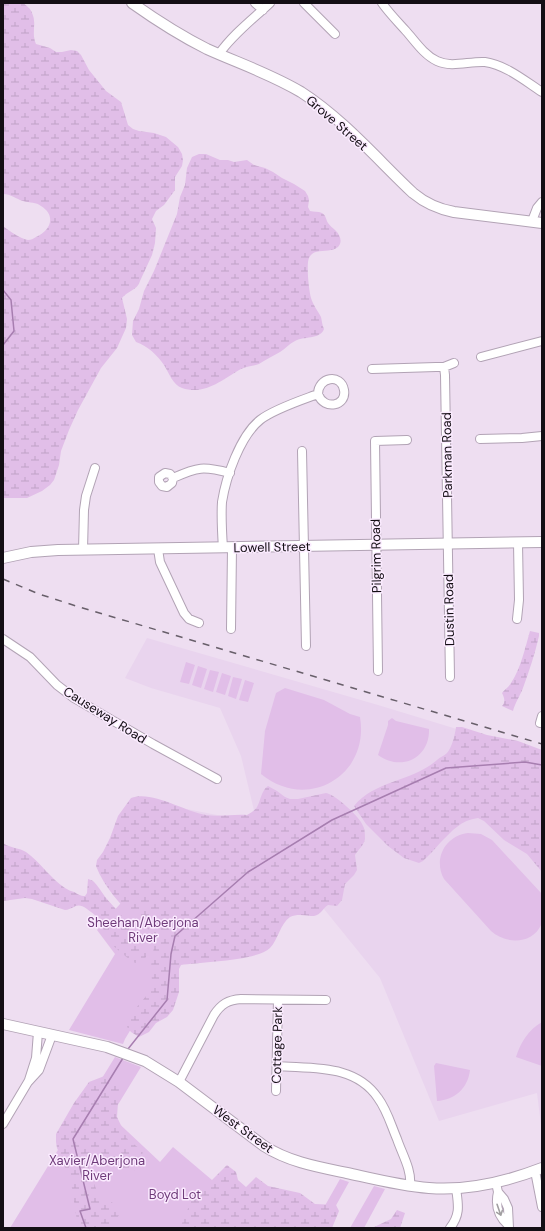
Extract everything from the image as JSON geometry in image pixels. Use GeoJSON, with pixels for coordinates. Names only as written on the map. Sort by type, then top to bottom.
{"type":"FeatureCollection","features":[{"type":"Feature","properties":{"kind":"main road","name":"Grove Street"},"geometry":{"type":"LineString","coordinates":[[132,3],[196,44],[279,80],[315,101],[340,122],[413,193],[424,201],[454,212],[537,222]]}},
{"type":"Feature","properties":{"kind":"main road","name":"Lowell Street"},"geometry":{"type":"LineString","coordinates":[[3,558],[41,551],[542,542]]}},
{"type":"Feature","properties":{"kind":"main road","name":"West Street"},"geometry":{"type":"LineString","coordinates":[[3,1024],[96,1045],[145,1061],[179,1082],[264,1146],[283,1157],[321,1168],[410,1186],[428,1188],[497,1187],[538,1170]]}},
{"type":"Feature","properties":{"kind":"street"},"geometry":{"type":"LineString","coordinates":[[255,3],[263,10]]}},
{"type":"Feature","properties":{"kind":"street"},"geometry":{"type":"LineString","coordinates":[[220,54],[227,43],[270,3]]}},
{"type":"Feature","properties":{"kind":"street"},"geometry":{"type":"LineString","coordinates":[[304,3],[335,34]]}},
{"type":"Feature","properties":{"kind":"street"},"geometry":{"type":"LineString","coordinates":[[382,3],[421,48],[435,60],[442,63],[454,64],[481,62],[492,63],[502,67],[542,92]]}},
{"type":"Feature","properties":{"kind":"street"},"geometry":{"type":"LineString","coordinates":[[537,222],[541,212],[542,203]]}},
{"type":"Feature","properties":{"kind":"street"},"geometry":{"type":"LineString","coordinates":[[481,356],[542,341]]}},
{"type":"Feature","properties":{"kind":"street"},"geometry":{"type":"LineString","coordinates":[[372,369],[444,367],[454,363]]}},
{"type":"Feature","properties":{"kind":"street","name":"Parkman Road"},"geometry":{"type":"LineString","coordinates":[[444,367],[448,544]]}},
{"type":"Feature","properties":{"kind":"street"},"geometry":{"type":"LineString","coordinates":[[231,629],[227,548],[222,503],[230,473],[244,440],[251,429],[274,412],[318,394]]}},
{"type":"Feature","properties":{"kind":"street"},"geometry":{"type":"LineString","coordinates":[[480,439],[542,436]]}},
{"type":"Feature","properties":{"kind":"street","name":"Pilgrim Road"},"geometry":{"type":"LineString","coordinates":[[378,671],[375,441],[407,440]]}},
{"type":"Feature","properties":{"kind":"street"},"geometry":{"type":"LineString","coordinates":[[302,451],[306,646]]}},
{"type":"Feature","properties":{"kind":"street"},"geometry":{"type":"LineString","coordinates":[[83,550],[84,510],[86,496],[95,468]]}},
{"type":"Feature","properties":{"kind":"street"},"geometry":{"type":"LineString","coordinates":[[172,478],[191,470],[203,468],[210,468],[230,473]]}},
{"type":"Feature","properties":{"kind":"street"},"geometry":{"type":"LineString","coordinates":[[517,619],[519,600],[518,543]]}},
{"type":"Feature","properties":{"kind":"street","name":"Dustin Road"},"geometry":{"type":"LineString","coordinates":[[448,544],[450,677]]}},
{"type":"Feature","properties":{"kind":"street"},"geometry":{"type":"LineString","coordinates":[[158,549],[160,562],[184,613],[188,618],[199,623]]}},
{"type":"Feature","properties":{"kind":"street","name":"Causeway Road"},"geometry":{"type":"LineString","coordinates":[[3,639],[30,657],[57,685],[74,698],[217,779]]}},
{"type":"Feature","properties":{"kind":"street"},"geometry":{"type":"LineString","coordinates":[[179,1082],[214,1015],[222,1005],[230,1001],[241,999],[326,1000]]}},
{"type":"Feature","properties":{"kind":"street","name":"Cottage Park"},"geometry":{"type":"LineString","coordinates":[[276,1091],[278,1000]]}},
{"type":"Feature","properties":{"kind":"street"},"geometry":{"type":"LineString","coordinates":[[28,1082],[37,1055],[38,1032]]}},
{"type":"Feature","properties":{"kind":"street"},"geometry":{"type":"LineString","coordinates":[[3,1124],[28,1082],[39,1070],[52,1035]]}},
{"type":"Feature","properties":{"kind":"street"},"geometry":{"type":"LineString","coordinates":[[277,1066],[325,1069],[342,1072],[356,1078],[369,1088],[379,1099],[388,1117],[408,1168],[410,1186]]}},
{"type":"Feature","properties":{"kind":"street"},"geometry":{"type":"LineString","coordinates":[[538,1170],[542,1207]]}},
{"type":"Feature","properties":{"kind":"street"},"geometry":{"type":"LineString","coordinates":[[497,1187],[497,1208],[509,1227]]}},
{"type":"Feature","properties":{"kind":"street"},"geometry":{"type":"LineString","coordinates":[[450,1228],[455,1222],[458,1210],[456,1188]]}},
{"type":"Feature","properties":{"kind":"shaded area"},"geometry":{"type":"Polygon","coordinates":[[[147,638],[378,705],[542,755],[542,1133],[537,1093],[439,1121],[380,978],[311,893],[146,801],[257,823],[241,756],[220,708],[151,688],[125,678],[147,638]]]}},
{"type":"Feature","properties":{"kind":"green space"},"geometry":{"type":"Polygon","coordinates":[[[3,3],[23,3],[27,6],[31,10],[33,17],[36,44],[50,48],[56,52],[71,50],[77,51],[81,55],[89,70],[106,91],[121,102],[128,125],[139,131],[154,133],[166,137],[178,147],[182,154],[183,160],[182,166],[175,177],[175,190],[164,205],[156,211],[152,219],[156,228],[155,243],[152,255],[139,284],[122,298],[127,319],[126,328],[117,348],[101,368],[78,410],[61,451],[59,465],[54,480],[42,491],[27,498],[3,498],[3,226],[18,236],[30,240],[45,231],[50,223],[50,219],[46,210],[39,205],[3,194],[3,3]]]}},
{"type":"Feature","properties":{"kind":"green space"},"geometry":{"type":"Polygon","coordinates":[[[199,154],[206,154],[220,160],[234,162],[247,160],[254,165],[273,172],[305,191],[309,200],[308,207],[310,211],[319,212],[325,216],[327,222],[338,233],[340,245],[335,249],[313,253],[308,261],[310,295],[321,317],[324,329],[319,335],[295,341],[259,364],[241,369],[220,382],[206,388],[190,390],[182,388],[176,384],[164,365],[152,351],[136,342],[132,335],[133,321],[139,309],[144,291],[154,271],[177,214],[180,197],[185,185],[187,168],[192,157],[199,154]]]}},
{"type":"Feature","properties":{"kind":"green space"},"geometry":{"type":"Polygon","coordinates":[[[530,631],[539,633],[539,636],[523,688],[513,711],[502,706],[504,698],[502,693],[510,684],[517,671],[530,631]]]}},
{"type":"Feature","properties":{"kind":"green space"},"geometry":{"type":"Polygon","coordinates":[[[186,662],[195,665],[189,684],[180,682],[186,662]]]}},
{"type":"Feature","properties":{"kind":"green space"},"geometry":{"type":"Polygon","coordinates":[[[198,666],[207,669],[201,688],[192,685],[198,666]]]}},
{"type":"Feature","properties":{"kind":"green space"},"geometry":{"type":"Polygon","coordinates":[[[210,670],[219,672],[213,692],[204,689],[210,670]]]}},
{"type":"Feature","properties":{"kind":"green space"},"geometry":{"type":"Polygon","coordinates":[[[222,673],[231,676],[225,695],[216,692],[222,673]]]}},
{"type":"Feature","properties":{"kind":"green space"},"geometry":{"type":"Polygon","coordinates":[[[233,677],[242,679],[236,699],[228,696],[233,677]]]}},
{"type":"Feature","properties":{"kind":"green space"},"geometry":{"type":"Polygon","coordinates":[[[245,680],[254,683],[248,702],[239,700],[245,680]]]}},
{"type":"Feature","properties":{"kind":"green space"},"geometry":{"type":"Polygon","coordinates":[[[285,688],[324,700],[350,714],[360,717],[361,738],[355,756],[345,771],[332,782],[315,788],[297,789],[279,785],[261,774],[265,731],[276,693],[285,688]]]}},
{"type":"Feature","properties":{"kind":"green space"},"geometry":{"type":"Polygon","coordinates":[[[392,718],[396,721],[429,729],[425,748],[412,759],[405,762],[387,760],[378,755],[388,721],[392,718]]]}},
{"type":"Feature","properties":{"kind":"green space"},"geometry":{"type":"Polygon","coordinates":[[[456,727],[462,727],[487,735],[518,741],[542,750],[542,872],[527,854],[504,840],[484,821],[478,818],[467,821],[457,827],[423,861],[419,863],[404,858],[388,846],[366,824],[354,806],[372,791],[416,773],[446,754],[452,744],[456,727]]]}},
{"type":"Feature","properties":{"kind":"green space"},"geometry":{"type":"Polygon","coordinates":[[[268,786],[290,799],[298,799],[326,793],[330,794],[347,807],[361,822],[364,829],[365,839],[355,855],[357,870],[345,884],[342,900],[337,906],[328,905],[320,913],[314,916],[299,915],[290,917],[284,924],[273,945],[263,952],[253,956],[241,958],[181,965],[179,969],[179,992],[173,1010],[167,1017],[156,1023],[149,1032],[139,1037],[131,1032],[127,1027],[132,1014],[144,999],[151,986],[151,965],[154,944],[153,936],[152,933],[138,922],[113,895],[103,881],[96,866],[97,860],[110,838],[118,816],[131,798],[139,796],[158,799],[206,815],[247,815],[254,811],[262,793],[268,786]]]}},
{"type":"Feature","properties":{"kind":"green space"},"geometry":{"type":"Polygon","coordinates":[[[468,833],[481,834],[492,840],[542,894],[542,922],[537,932],[531,936],[525,939],[511,940],[497,935],[491,931],[444,879],[440,864],[443,850],[453,839],[468,833]]]}},
{"type":"Feature","properties":{"kind":"green space"},"geometry":{"type":"Polygon","coordinates":[[[3,843],[26,852],[60,884],[79,895],[85,896],[87,893],[88,879],[93,881],[144,943],[146,947],[146,957],[144,960],[136,963],[134,962],[110,943],[104,933],[101,922],[94,914],[83,907],[78,906],[65,910],[25,898],[3,901],[3,843]]]}},
{"type":"Feature","properties":{"kind":"green space","name":"Sheehan/Aberjona River"},"geometry":{"type":"Polygon","coordinates":[[[165,853],[158,984],[123,1044],[69,1030],[115,954],[97,930],[165,853]]]}},
{"type":"Feature","properties":{"kind":"green space"},"geometry":{"type":"Polygon","coordinates":[[[542,1022],[542,1066],[516,1057],[520,1046],[526,1037],[537,1025],[542,1022]]]}},
{"type":"Feature","properties":{"kind":"green space"},"geometry":{"type":"Polygon","coordinates":[[[115,1057],[141,1067],[111,1116],[160,1162],[173,1147],[212,1180],[314,1225],[340,1179],[349,1182],[324,1227],[337,1228],[10,1228],[115,1057]]]}},
{"type":"Feature","properties":{"kind":"green space"},"geometry":{"type":"Polygon","coordinates":[[[436,1063],[470,1070],[467,1082],[460,1092],[444,1100],[437,1101],[434,1066],[436,1063]]]}},
{"type":"Feature","properties":{"kind":"green space"},"geometry":{"type":"Polygon","coordinates":[[[107,1075],[115,1080],[119,1088],[117,1117],[128,1140],[143,1151],[139,1169],[127,1172],[97,1160],[93,1167],[92,1178],[98,1194],[118,1206],[119,1215],[112,1228],[78,1228],[72,1188],[57,1148],[56,1134],[74,1103],[89,1082],[107,1075]]]}},
{"type":"Feature","properties":{"kind":"green space"},"geometry":{"type":"Polygon","coordinates":[[[227,1165],[236,1172],[238,1180],[246,1187],[256,1177],[268,1186],[300,1193],[315,1204],[336,1205],[339,1211],[332,1228],[180,1228],[191,1201],[227,1165]]]}},
{"type":"Feature","properties":{"kind":"green space"},"geometry":{"type":"Polygon","coordinates":[[[374,1186],[385,1189],[364,1228],[350,1228],[374,1186]]]}},
{"type":"Feature","properties":{"kind":"green space"},"geometry":{"type":"Polygon","coordinates":[[[397,1210],[405,1213],[400,1228],[372,1228],[391,1219],[397,1210]]]}},
{"type":"Feature","properties":{"kind":"waterway"},"geometry":{"type":"LineString","coordinates":[[3,290],[11,300],[14,331],[3,345]]}},
{"type":"Feature","properties":{"kind":"waterway"},"geometry":{"type":"LineString","coordinates":[[128,1049],[167,1000],[171,954],[175,936],[248,872],[332,820],[446,768],[525,762],[542,765]]}},
{"type":"Feature","properties":{"kind":"waterway"},"geometry":{"type":"LineString","coordinates":[[86,1228],[80,1211],[90,1209],[73,1139],[123,1058]]}},
{"type":"Feature","properties":{"kind":"railway"},"geometry":{"type":"LineString","coordinates":[[3,579],[39,594],[76,606],[542,744]]}},
{"type":"Feature","properties":{"kind":"park label","name":"Xavier/Aberjona River"},"geometry":{"type":"Point","coordinates":[97,1168]}},
{"type":"Feature","properties":{"kind":"park label","name":"Boyd Lot"},"geometry":{"type":"Point","coordinates":[175,1194]}}]}
